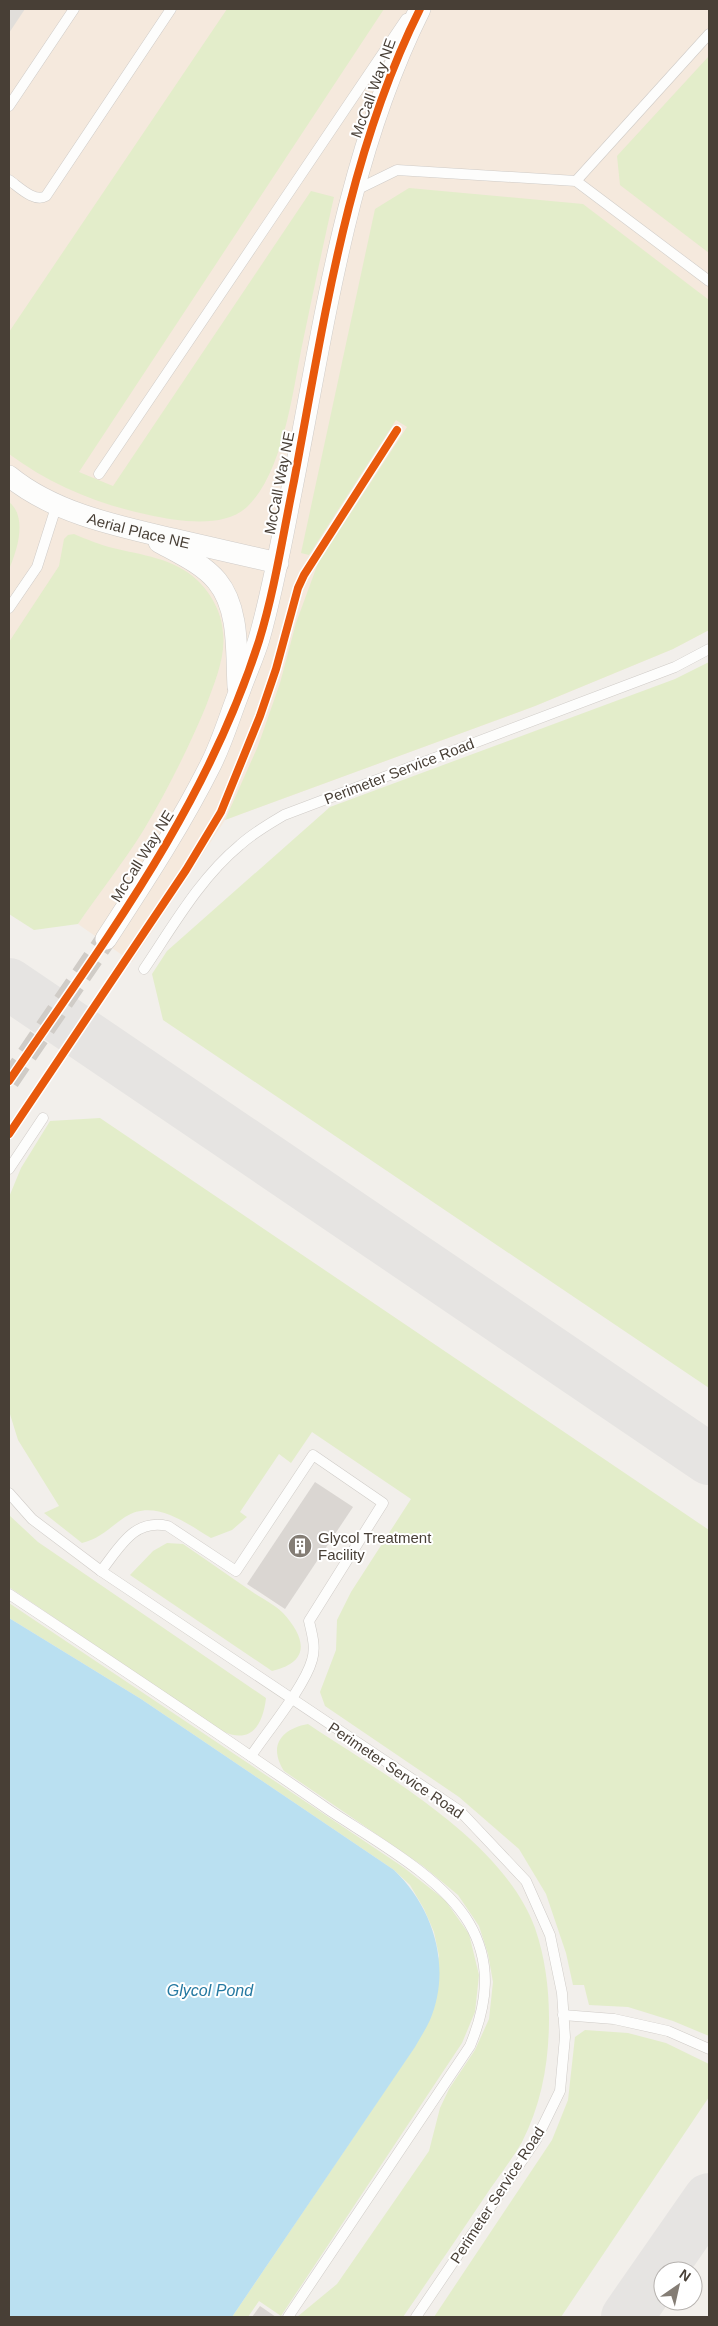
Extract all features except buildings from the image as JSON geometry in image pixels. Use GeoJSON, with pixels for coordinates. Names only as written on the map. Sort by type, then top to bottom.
{"type":"FeatureCollection","features":[{"type":"Feature","properties":{"kind":"street","name":"McCall Way NE"},"geometry":{"type":"LineString","coordinates":[[106,939],[157,862],[212,763],[259,641],[278,563],[327,309],[354,191],[390,75],[420,9]]}},
{"type":"Feature","properties":{"kind":"street","name":"Aerial Place NE"},"geometry":{"type":"LineString","coordinates":[[9,476],[36,494],[83,515],[139,531],[278,563]]}},
{"type":"Feature","properties":{"kind":"street"},"geometry":{"type":"LineString","coordinates":[[139,531],[195,563],[216,580],[224,591],[232,616],[238,694]]}},
{"type":"Feature","properties":{"kind":"lane"},"geometry":{"type":"LineString","coordinates":[[9,106],[74,9]]}},
{"type":"Feature","properties":{"kind":"lane"},"geometry":{"type":"LineString","coordinates":[[9,180],[35,198],[41,199],[46,196],[171,9]]}},
{"type":"Feature","properties":{"kind":"lane"},"geometry":{"type":"LineString","coordinates":[[99,474],[413,9]]}},
{"type":"Feature","properties":{"kind":"lane"},"geometry":{"type":"LineString","coordinates":[[576,181],[709,34]]}},
{"type":"Feature","properties":{"kind":"lane"},"geometry":{"type":"LineString","coordinates":[[354,191],[397,170],[576,181],[709,281]]}},
{"type":"Feature","properties":{"kind":"lane"},"geometry":{"type":"LineString","coordinates":[[9,608],[36,567],[57,504]]}},
{"type":"Feature","properties":{"kind":"lane","name":"Perimeter Service Road"},"geometry":{"type":"LineString","coordinates":[[144,968],[188,903],[222,862],[259,830],[284,815],[675,667],[709,649]]}},
{"type":"Feature","properties":{"kind":"lane"},"geometry":{"type":"LineString","coordinates":[[9,1169],[43,1118]]}},
{"type":"Feature","properties":{"kind":"lane"},"geometry":{"type":"LineString","coordinates":[[101,1571],[136,1530],[145,1525],[157,1523],[168,1526],[236,1571],[312,1454],[383,1503],[310,1621],[314,1645],[312,1661],[291,1698],[251,1756]]}},
{"type":"Feature","properties":{"kind":"lane","name":"Perimeter Service Road"},"geometry":{"type":"LineString","coordinates":[[9,1493],[32,1519],[101,1571],[460,1811],[526,1882],[550,1935],[562,1993],[565,2037],[560,2091],[536,2140],[416,2317]]}},
{"type":"Feature","properties":{"kind":"lane"},"geometry":{"type":"LineString","coordinates":[[9,1594],[251,1756],[445,1892],[458,1906],[478,1940],[487,1980],[483,2010],[470,2046],[288,2317]]}},
{"type":"Feature","properties":{"kind":"lane"},"geometry":{"type":"LineString","coordinates":[[563,2015],[614,2019],[668,2031],[709,2049]]}},
{"type":"Feature","properties":{"kind":"shaded area"},"geometry":{"type":"Polygon","coordinates":[[[9,9],[709,9],[709,630],[673,649],[535,706],[225,820],[132,962],[78,924],[114,871],[9,782],[9,9]]]}},
{"type":"Feature","properties":{"kind":"shaded area"},"geometry":{"type":"Polygon","coordinates":[[[9,9],[25,9],[9,33],[9,9]]]}},
{"type":"Feature","properties":{"kind":"green space"},"geometry":{"type":"Polygon","coordinates":[[[227,9],[384,9],[79,472],[113,486],[311,191],[334,197],[291,405],[270,473],[260,492],[247,507],[237,514],[213,521],[200,522],[149,515],[93,499],[41,475],[9,454],[9,332],[227,9]]]}},
{"type":"Feature","properties":{"kind":"green space"},"geometry":{"type":"Polygon","coordinates":[[[709,56],[709,253],[620,185],[617,156],[709,56]]]}},
{"type":"Feature","properties":{"kind":"green space"},"geometry":{"type":"Polygon","coordinates":[[[409,188],[583,204],[709,300],[709,630],[673,649],[535,706],[225,820],[258,746],[280,683],[296,623],[318,563],[407,427],[396,420],[309,555],[301,553],[375,209],[409,188]]]}},
{"type":"Feature","properties":{"kind":"green space"},"geometry":{"type":"Polygon","coordinates":[[[9,502],[15,508],[18,516],[19,534],[18,544],[9,569],[9,502]]]}},
{"type":"Feature","properties":{"kind":"green space"},"geometry":{"type":"Polygon","coordinates":[[[74,534],[108,547],[168,562],[197,580],[207,591],[218,611],[222,626],[223,651],[219,670],[206,706],[177,770],[143,831],[127,855],[78,924],[34,930],[9,914],[9,642],[59,566],[64,539],[68,535],[74,534]]]}},
{"type":"Feature","properties":{"kind":"green space"},"geometry":{"type":"Polygon","coordinates":[[[709,662],[709,1388],[163,1020],[152,974],[167,951],[330,807],[675,679],[709,662]]]}},
{"type":"Feature","properties":{"kind":"green space"},"geometry":{"type":"Polygon","coordinates":[[[100,1118],[709,1530],[709,2036],[673,2021],[628,2007],[589,2005],[584,1985],[573,1985],[566,1953],[546,1894],[519,1849],[459,1797],[325,1706],[320,1692],[336,1650],[337,1620],[351,1592],[411,1499],[312,1432],[291,1463],[279,1454],[240,1512],[247,1517],[232,1530],[211,1538],[170,1515],[147,1510],[125,1517],[100,1536],[82,1543],[44,1513],[59,1506],[18,1440],[9,1411],[9,1197],[21,1168],[50,1121],[100,1118]]]}},
{"type":"Feature","properties":{"kind":"green space"},"geometry":{"type":"Polygon","coordinates":[[[9,1515],[38,1542],[266,1698],[262,1717],[254,1730],[241,1736],[222,1731],[9,1587],[9,1515]]]}},
{"type":"Feature","properties":{"kind":"green space"},"geometry":{"type":"Polygon","coordinates":[[[167,1543],[183,1544],[283,1613],[300,1640],[301,1648],[294,1662],[272,1671],[130,1575],[153,1551],[167,1543]]]}},
{"type":"Feature","properties":{"kind":"green space"},"geometry":{"type":"Polygon","coordinates":[[[9,1603],[403,1867],[445,1900],[469,1934],[479,1975],[475,2012],[462,2043],[281,2316],[259,2301],[248,2317],[232,2317],[413,2049],[439,1956],[434,1932],[424,1909],[410,1885],[394,1870],[141,1699],[9,1618],[9,1603]]]}},
{"type":"Feature","properties":{"kind":"green space"},"geometry":{"type":"Polygon","coordinates":[[[308,1724],[404,1787],[438,1812],[469,1838],[497,1866],[519,1896],[535,1928],[546,1973],[549,2007],[548,2050],[543,2082],[529,2127],[513,2156],[403,2317],[297,2317],[337,2284],[429,2151],[440,2108],[449,2089],[475,2050],[489,2019],[493,1982],[488,1954],[479,1926],[458,1895],[423,1866],[284,1771],[277,1754],[277,1746],[280,1740],[284,1734],[291,1730],[308,1724]]]}},
{"type":"Feature","properties":{"kind":"green space"},"geometry":{"type":"Polygon","coordinates":[[[585,2030],[628,2033],[666,2043],[709,2064],[709,2097],[561,2317],[434,2317],[552,2140],[568,2100],[575,2037],[585,2030]]]}},
{"type":"Feature","properties":{"kind":"water","name":"Glycol Pond"},"geometry":{"type":"Polygon","coordinates":[[[9,1618],[141,1699],[394,1870],[420,1902],[429,1920],[439,1960],[439,1980],[436,2000],[427,2027],[232,2317],[9,2317],[9,1618]]]}},
{"type":"Feature","properties":{"kind":"taxiway"},"geometry":{"type":"LineString","coordinates":[[9,984],[709,1459]]}},
{"type":"Feature","properties":{"kind":"taxiway"},"geometry":{"type":"LineString","coordinates":[[627,2317],[709,2199]]}},
{"type":"Feature","properties":{"kind":"tunnel"},"geometry":{"type":"LineString","coordinates":[[9,1081],[106,939]]}},
{"type":"Feature","properties":{"kind":"cycle path"},"geometry":{"type":"LineString","coordinates":[[9,1081],[82,976],[150,870],[182,816],[211,760],[237,702],[259,641],[270,602],[328,300],[356,181],[374,122],[395,65],[420,9]]}},
{"type":"Feature","properties":{"kind":"cycle path"},"geometry":{"type":"LineString","coordinates":[[9,1134],[186,870],[221,812],[260,716],[276,669],[298,588],[304,575],[397,430]]}},
{"type":"Feature","properties":{"kind":"place","name":"Glycol Treatment Facility"},"geometry":{"type":"Point","coordinates":[300,1546]}}]}
